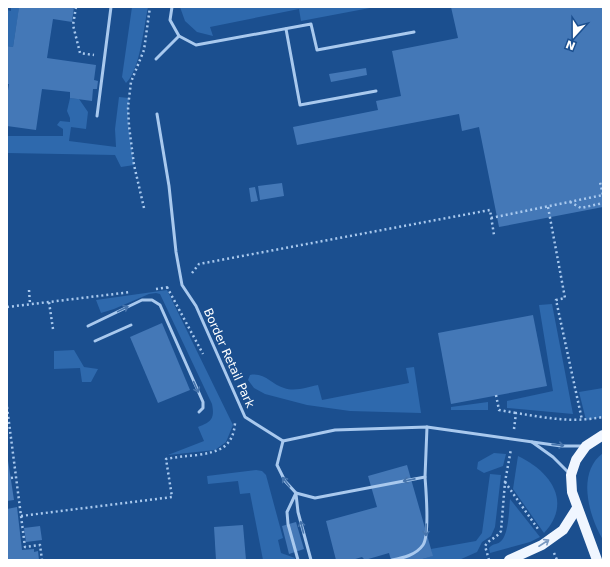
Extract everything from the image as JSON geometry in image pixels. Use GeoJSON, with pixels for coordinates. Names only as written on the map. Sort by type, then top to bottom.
{"type":"FeatureCollection","features":[{"type":"Feature","properties":{"kind":"main road"},"geometry":{"type":"LineString","coordinates":[[597,560],[572,492],[571,475],[576,460],[586,446],[603,435]]}},
{"type":"Feature","properties":{"kind":"main road"},"geometry":{"type":"LineString","coordinates":[[509,560],[542,546],[563,530],[577,508]]}},
{"type":"Feature","properties":{"kind":"lane"},"geometry":{"type":"LineString","coordinates":[[97,116],[111,7]]}},
{"type":"Feature","properties":{"kind":"lane"},"geometry":{"type":"LineString","coordinates":[[172,7],[170,20],[179,36],[196,45],[311,24],[317,50],[414,32]]}},
{"type":"Feature","properties":{"kind":"lane"},"geometry":{"type":"LineString","coordinates":[[286,29],[300,105],[376,92]]}},
{"type":"Feature","properties":{"kind":"lane"},"geometry":{"type":"LineString","coordinates":[[156,59],[179,36]]}},
{"type":"Feature","properties":{"kind":"lane","name":"Border Retail Park"},"geometry":{"type":"LineString","coordinates":[[156,114],[169,186],[176,252],[182,285],[196,306],[245,417],[283,442]]}},
{"type":"Feature","properties":{"kind":"lane"},"geometry":{"type":"LineString","coordinates":[[88,326],[142,300],[152,300],[160,305],[203,402],[203,408],[199,412]]}},
{"type":"Feature","properties":{"kind":"lane"},"geometry":{"type":"LineString","coordinates":[[94,341],[131,325]]}},
{"type":"Feature","properties":{"kind":"lane"},"geometry":{"type":"LineString","coordinates":[[392,560],[413,554],[423,546],[426,538],[425,477],[427,427]]}},
{"type":"Feature","properties":{"kind":"lane"},"geometry":{"type":"LineString","coordinates":[[425,477],[314,498],[296,493],[285,481],[277,465],[283,442],[335,430],[427,427],[561,446],[586,446]]}},
{"type":"Feature","properties":{"kind":"lane"},"geometry":{"type":"LineString","coordinates":[[530,441],[553,457],[571,475]]}},
{"type":"Feature","properties":{"kind":"lane"},"geometry":{"type":"LineString","coordinates":[[296,493],[286,512],[298,560]]}},
{"type":"Feature","properties":{"kind":"lane"},"geometry":{"type":"LineString","coordinates":[[296,493],[298,512],[311,560]]}},
{"type":"Feature","properties":{"kind":"path"},"geometry":{"type":"LineString","coordinates":[[76,7],[73,25],[80,53],[98,56]]}},
{"type":"Feature","properties":{"kind":"path"},"geometry":{"type":"LineString","coordinates":[[144,208],[134,165],[128,107],[131,82],[144,50],[150,7]]}},
{"type":"Feature","properties":{"kind":"path"},"geometry":{"type":"LineString","coordinates":[[491,218],[603,195],[600,182]]}},
{"type":"Feature","properties":{"kind":"path"},"geometry":{"type":"LineString","coordinates":[[570,202],[581,208],[603,203]]}},
{"type":"Feature","properties":{"kind":"path"},"geometry":{"type":"LineString","coordinates":[[548,207],[565,298],[556,300],[582,420]]}},
{"type":"Feature","properties":{"kind":"path"},"geometry":{"type":"LineString","coordinates":[[152,289],[182,285],[199,264],[490,210],[494,236]]}},
{"type":"Feature","properties":{"kind":"path"},"geometry":{"type":"LineString","coordinates":[[167,287],[206,359]]}},
{"type":"Feature","properties":{"kind":"path"},"geometry":{"type":"LineString","coordinates":[[29,290],[30,304]]}},
{"type":"Feature","properties":{"kind":"path"},"geometry":{"type":"LineString","coordinates":[[7,306],[136,291]]}},
{"type":"Feature","properties":{"kind":"path"},"geometry":{"type":"LineString","coordinates":[[50,302],[53,329]]}},
{"type":"Feature","properties":{"kind":"path"},"geometry":{"type":"LineString","coordinates":[[496,395],[499,410],[562,421],[603,417]]}},
{"type":"Feature","properties":{"kind":"path"},"geometry":{"type":"LineString","coordinates":[[7,407],[8,428],[25,547],[40,545],[42,560]]}},
{"type":"Feature","properties":{"kind":"path"},"geometry":{"type":"LineString","coordinates":[[489,560],[485,546],[501,531],[505,482],[516,413]]}},
{"type":"Feature","properties":{"kind":"path"},"geometry":{"type":"LineString","coordinates":[[21,516],[172,497],[166,459],[214,452],[227,445],[234,433],[235,421]]}},
{"type":"Feature","properties":{"kind":"path"},"geometry":{"type":"LineString","coordinates":[[11,478],[16,477]]}},
{"type":"Feature","properties":{"kind":"path"},"geometry":{"type":"LineString","coordinates":[[505,482],[547,542],[557,560]]}},
{"type":"Feature","properties":{"kind":"shaded area"},"geometry":{"type":"Polygon","coordinates":[[[11,7],[19,8],[13,47],[7,46],[7,10],[11,11],[11,7]]]}},
{"type":"Feature","properties":{"kind":"shaded area"},"geometry":{"type":"Polygon","coordinates":[[[132,7],[148,7],[135,69],[126,83],[122,77],[132,7]]]}},
{"type":"Feature","properties":{"kind":"shaded area"},"geometry":{"type":"Polygon","coordinates":[[[180,7],[375,7],[301,21],[299,9],[210,27],[213,36],[197,32],[185,21],[180,7]]]}},
{"type":"Feature","properties":{"kind":"shaded area"},"geometry":{"type":"Polygon","coordinates":[[[119,97],[129,98],[128,123],[134,165],[121,167],[115,155],[7,153],[7,134],[8,136],[63,136],[63,129],[57,125],[60,121],[70,122],[67,111],[70,98],[79,99],[88,112],[86,129],[71,127],[69,141],[116,147],[115,129],[119,97]]]}},
{"type":"Feature","properties":{"kind":"shaded area"},"geometry":{"type":"Polygon","coordinates":[[[167,290],[233,425],[226,442],[215,450],[168,455],[204,441],[198,427],[211,419],[213,409],[160,294],[149,294],[101,313],[96,300],[167,290]]]}},
{"type":"Feature","properties":{"kind":"shaded area"},"geometry":{"type":"Polygon","coordinates":[[[552,304],[573,414],[507,408],[507,401],[553,391],[539,305],[552,304]]]}},
{"type":"Feature","properties":{"kind":"shaded area"},"geometry":{"type":"Polygon","coordinates":[[[74,350],[84,367],[98,369],[91,382],[82,382],[80,368],[54,369],[54,351],[74,350]]]}},
{"type":"Feature","properties":{"kind":"shaded area"},"geometry":{"type":"Polygon","coordinates":[[[414,367],[421,413],[350,411],[307,405],[265,394],[254,388],[248,380],[250,375],[260,375],[280,386],[293,390],[318,385],[322,400],[409,383],[406,368],[414,367]]]}},
{"type":"Feature","properties":{"kind":"shaded area"},"geometry":{"type":"Polygon","coordinates":[[[603,388],[603,417],[586,420],[579,392],[603,388]]]}},
{"type":"Feature","properties":{"kind":"shaded area"},"geometry":{"type":"Polygon","coordinates":[[[488,402],[488,410],[451,410],[451,407],[488,402]]]}},
{"type":"Feature","properties":{"kind":"shaded area"},"geometry":{"type":"Polygon","coordinates":[[[494,453],[506,454],[503,466],[484,473],[477,469],[478,462],[494,453]]]}},
{"type":"Feature","properties":{"kind":"shaded area"},"geometry":{"type":"Polygon","coordinates":[[[603,453],[603,540],[593,519],[587,483],[595,461],[603,453]]]}},
{"type":"Feature","properties":{"kind":"shaded area"},"geometry":{"type":"Polygon","coordinates":[[[518,456],[540,470],[554,488],[557,499],[557,510],[553,521],[544,533],[513,489],[518,456]]]}},
{"type":"Feature","properties":{"kind":"shaded area"},"geometry":{"type":"Polygon","coordinates":[[[256,470],[262,471],[266,475],[283,538],[278,540],[281,553],[295,558],[295,560],[263,560],[250,493],[240,494],[238,481],[208,484],[207,476],[256,470]]]}},
{"type":"Feature","properties":{"kind":"shaded area"},"geometry":{"type":"Polygon","coordinates":[[[490,474],[501,475],[495,527],[491,536],[482,542],[477,552],[459,560],[419,560],[432,556],[431,549],[476,541],[482,533],[490,474]]]}},
{"type":"Feature","properties":{"kind":"shaded area"},"geometry":{"type":"Polygon","coordinates":[[[510,499],[540,537],[530,542],[490,553],[489,548],[500,542],[505,534],[508,522],[510,499]]]}},
{"type":"Feature","properties":{"kind":"building"},"geometry":{"type":"Polygon","coordinates":[[[19,7],[74,7],[72,22],[53,19],[47,58],[96,65],[94,80],[98,81],[97,89],[93,89],[92,101],[70,98],[70,92],[42,89],[36,130],[7,126],[7,97],[9,84],[7,84],[7,46],[13,47],[19,7]]]}},
{"type":"Feature","properties":{"kind":"building"},"geometry":{"type":"Polygon","coordinates":[[[451,7],[603,7],[603,207],[499,227],[479,127],[462,131],[459,114],[297,145],[293,127],[378,110],[376,101],[401,96],[392,51],[458,38],[451,7]]]}},
{"type":"Feature","properties":{"kind":"building"},"geometry":{"type":"Polygon","coordinates":[[[366,68],[367,75],[331,82],[329,74],[366,68]]]}},
{"type":"Feature","properties":{"kind":"building"},"geometry":{"type":"Polygon","coordinates":[[[282,183],[284,196],[260,200],[258,186],[282,183]]]}},
{"type":"Feature","properties":{"kind":"building"},"geometry":{"type":"Polygon","coordinates":[[[255,187],[258,201],[251,202],[249,188],[255,187]]]}},
{"type":"Feature","properties":{"kind":"building"},"geometry":{"type":"Polygon","coordinates":[[[533,315],[547,386],[451,404],[438,333],[533,315]]]}},
{"type":"Feature","properties":{"kind":"building"},"geometry":{"type":"Polygon","coordinates":[[[162,323],[190,390],[158,403],[130,337],[162,323]]]}},
{"type":"Feature","properties":{"kind":"building"},"geometry":{"type":"Polygon","coordinates":[[[7,454],[14,500],[7,501],[7,454]]]}},
{"type":"Feature","properties":{"kind":"building"},"geometry":{"type":"Polygon","coordinates":[[[407,465],[433,556],[419,560],[391,560],[389,553],[365,560],[362,557],[352,560],[336,560],[326,521],[377,507],[368,476],[407,465]]]}},
{"type":"Feature","properties":{"kind":"building"},"geometry":{"type":"Polygon","coordinates":[[[17,507],[22,550],[34,549],[34,552],[38,551],[39,560],[7,560],[7,509],[17,507]]]}},
{"type":"Feature","properties":{"kind":"building"},"geometry":{"type":"Polygon","coordinates":[[[296,522],[304,549],[289,554],[282,526],[296,522]]]}},
{"type":"Feature","properties":{"kind":"building"},"geometry":{"type":"Polygon","coordinates":[[[243,525],[246,560],[216,560],[214,527],[243,525]]]}},
{"type":"Feature","properties":{"kind":"building"},"geometry":{"type":"Polygon","coordinates":[[[40,526],[42,540],[26,542],[24,528],[40,526]]]}}]}
